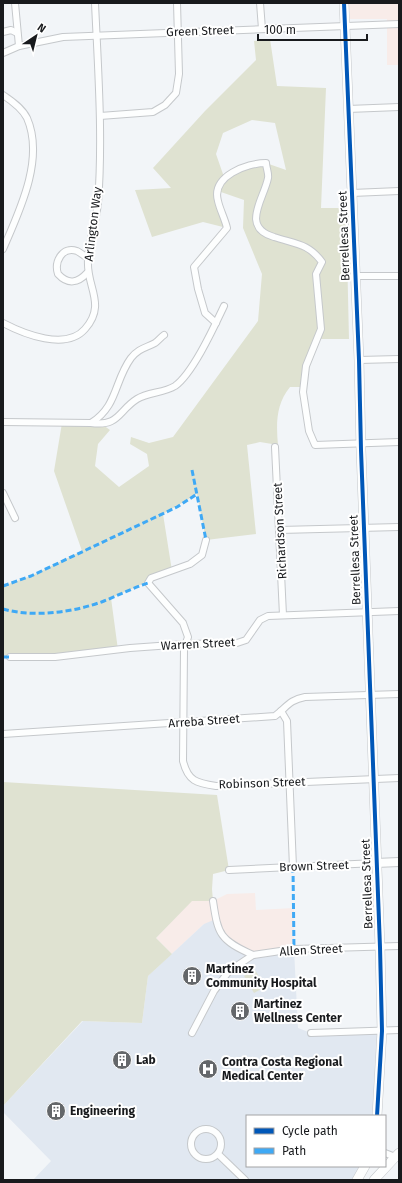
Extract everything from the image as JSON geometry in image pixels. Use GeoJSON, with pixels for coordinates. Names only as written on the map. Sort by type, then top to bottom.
{"type":"FeatureCollection","features":[{"type":"Feature","properties":{"kind":"main road","name":"Berrellesa Street"},"geometry":{"type":"LineString","coordinates":[[344,3],[356,276],[380,947],[382,1031],[377,1115]]}},
{"type":"Feature","properties":{"kind":"main road"},"geometry":{"type":"LineString","coordinates":[[386,1166],[398,1156]]}},
{"type":"Feature","properties":{"kind":"main road"},"geometry":{"type":"LineString","coordinates":[[357,1180],[364,1167]]}},
{"type":"Feature","properties":{"kind":"main road"},"geometry":{"type":"LineString","coordinates":[[374,1180],[385,1167]]}},
{"type":"Feature","properties":{"kind":"street"},"geometry":{"type":"LineString","coordinates":[[15,3],[19,46]]}},
{"type":"Feature","properties":{"kind":"street","name":"Arlington Way"},"geometry":{"type":"LineString","coordinates":[[3,323],[22,331],[50,339],[66,339],[78,335],[89,324],[95,309],[96,298],[87,273],[88,258],[98,204],[100,116],[95,3]]}},
{"type":"Feature","properties":{"kind":"street"},"geometry":{"type":"LineString","coordinates":[[100,116],[153,112],[171,100],[176,93],[178,84],[177,3]]}},
{"type":"Feature","properties":{"kind":"street"},"geometry":{"type":"LineString","coordinates":[[260,3],[262,29]]}},
{"type":"Feature","properties":{"kind":"street","name":"Green Street"},"geometry":{"type":"LineString","coordinates":[[3,53],[19,46],[64,37],[399,24]]}},
{"type":"Feature","properties":{"kind":"street"},"geometry":{"type":"LineString","coordinates":[[3,32],[11,30],[17,33]]}},
{"type":"Feature","properties":{"kind":"street"},"geometry":{"type":"LineString","coordinates":[[3,47],[10,50]]}},
{"type":"Feature","properties":{"kind":"street"},"geometry":{"type":"LineString","coordinates":[[3,95],[16,103],[27,117],[32,134],[33,148],[27,189],[15,223],[3,249]]}},
{"type":"Feature","properties":{"kind":"street"},"geometry":{"type":"LineString","coordinates":[[348,109],[399,107]]}},
{"type":"Feature","properties":{"kind":"street"},"geometry":{"type":"LineString","coordinates":[[216,323],[205,313],[194,267],[227,228],[222,208],[218,201],[218,191],[224,178],[253,163],[266,163],[268,178],[257,209],[258,227],[266,235],[302,244],[315,252],[322,262],[316,274],[321,329],[306,366],[303,392],[309,431],[316,445],[399,442]]}},
{"type":"Feature","properties":{"kind":"street"},"geometry":{"type":"LineString","coordinates":[[352,193],[399,191]]}},
{"type":"Feature","properties":{"kind":"street"},"geometry":{"type":"LineString","coordinates":[[87,273],[78,281],[67,281],[58,274],[56,264],[62,254],[72,250],[77,251],[88,258]]}},
{"type":"Feature","properties":{"kind":"street"},"geometry":{"type":"LineString","coordinates":[[356,276],[399,276]]}},
{"type":"Feature","properties":{"kind":"street"},"geometry":{"type":"LineString","coordinates":[[3,422],[91,423],[103,425],[116,418],[137,399],[173,387],[182,380],[202,350],[224,306]]}},
{"type":"Feature","properties":{"kind":"street"},"geometry":{"type":"LineString","coordinates":[[91,423],[101,417],[108,409],[124,368],[132,357],[143,347],[155,343],[164,335]]}},
{"type":"Feature","properties":{"kind":"street"},"geometry":{"type":"LineString","coordinates":[[359,360],[399,359]]}},
{"type":"Feature","properties":{"kind":"street","name":"Richardson Street"},"geometry":{"type":"LineString","coordinates":[[276,447],[283,615]]}},
{"type":"Feature","properties":{"kind":"street"},"geometry":{"type":"LineString","coordinates":[[3,493],[16,518]]}},
{"type":"Feature","properties":{"kind":"street"},"geometry":{"type":"LineString","coordinates":[[280,530],[399,527]]}},
{"type":"Feature","properties":{"kind":"street","name":"Robinson Street"},"geometry":{"type":"LineString","coordinates":[[206,540],[202,555],[190,564],[151,578],[148,583],[183,623],[188,637],[184,649],[183,761],[191,779],[202,784],[216,786],[399,778]]}},
{"type":"Feature","properties":{"kind":"street","name":"Warren Street"},"geometry":{"type":"LineString","coordinates":[[10,657],[55,657],[130,648],[186,644],[237,643],[246,640],[260,620],[268,616],[399,611]]}},
{"type":"Feature","properties":{"kind":"street","name":"Arreba Street"},"geometry":{"type":"LineString","coordinates":[[3,734],[275,716],[294,699],[305,697],[399,694]]}},
{"type":"Feature","properties":{"kind":"street"},"geometry":{"type":"LineString","coordinates":[[281,711],[287,721],[293,867]]}},
{"type":"Feature","properties":{"kind":"street","name":"Brown Street"},"geometry":{"type":"LineString","coordinates":[[229,870],[399,862]]}},
{"type":"Feature","properties":{"kind":"street"},"geometry":{"type":"LineString","coordinates":[[213,901],[218,929],[221,934],[233,946],[253,955]]}},
{"type":"Feature","properties":{"kind":"street","name":"Allen Street"},"geometry":{"type":"LineString","coordinates":[[192,1033],[214,991],[229,971],[253,955],[294,949],[399,946]]}},
{"type":"Feature","properties":{"kind":"street"},"geometry":{"type":"LineString","coordinates":[[311,1033],[399,1030]]}},
{"type":"Feature","properties":{"kind":"street"},"geometry":{"type":"LineString","coordinates":[[205,1129],[216,1132],[222,1142],[218,1154],[208,1159],[197,1156],[191,1146],[194,1134],[205,1129]]}},
{"type":"Feature","properties":{"kind":"street"},"geometry":{"type":"LineString","coordinates":[[386,1153],[398,1156]]}},
{"type":"Feature","properties":{"kind":"street"},"geometry":{"type":"LineString","coordinates":[[218,1154],[245,1180]]}},
{"type":"Feature","properties":{"kind":"shaded area"},"geometry":{"type":"Polygon","coordinates":[[[349,3],[399,3],[399,65],[387,65],[387,19],[350,19],[349,3]]]}},
{"type":"Feature","properties":{"kind":"shaded area"},"geometry":{"type":"Polygon","coordinates":[[[255,893],[256,910],[294,908],[294,949],[253,955],[204,924],[172,954],[156,938],[192,900],[213,901],[227,894],[255,893]]]}},
{"type":"Feature","properties":{"kind":"shaded area","name":"Contra Costa Regional Medical Center"},"geometry":{"type":"Polygon","coordinates":[[[216,919],[221,934],[253,955],[294,949],[298,1028],[311,1033],[382,1031],[377,1115],[246,1115],[246,1167],[364,1167],[357,1180],[33,1180],[51,1161],[3,1112],[3,1106],[83,1021],[142,1023],[148,976],[204,924],[216,919]]]}},
{"type":"Feature","properties":{"kind":"green space"},"geometry":{"type":"Polygon","coordinates":[[[270,39],[277,86],[326,88],[321,208],[346,208],[349,339],[317,339],[300,387],[290,387],[282,400],[277,422],[278,445],[260,442],[247,445],[256,534],[206,540],[197,494],[163,514],[172,571],[111,598],[118,650],[3,657],[3,586],[31,576],[82,551],[54,471],[62,423],[103,425],[110,430],[98,444],[95,466],[119,487],[149,466],[147,454],[130,444],[131,437],[149,443],[173,437],[258,321],[262,274],[243,228],[244,200],[218,191],[227,228],[203,222],[152,237],[135,190],[171,188],[153,168],[205,111],[256,60],[254,41],[270,39]],[[252,120],[223,133],[216,154],[224,177],[235,172],[266,163],[286,170],[275,123],[252,120]]]}},
{"type":"Feature","properties":{"kind":"green space"},"geometry":{"type":"Polygon","coordinates":[[[3,782],[217,795],[229,870],[213,874],[213,901],[192,901],[156,938],[172,954],[148,976],[142,1023],[82,1021],[3,1106],[3,782]]]}},
{"type":"Feature","properties":{"kind":"green space"},"geometry":{"type":"Polygon","coordinates":[[[255,970],[265,987],[254,993],[244,976],[255,970]]]}},
{"type":"Feature","properties":{"kind":"marked path"},"geometry":{"type":"LineString","coordinates":[[192,470],[206,540]]}},
{"type":"Feature","properties":{"kind":"marked path"},"geometry":{"type":"LineString","coordinates":[[3,586],[31,576],[177,507],[197,494]]}},
{"type":"Feature","properties":{"kind":"marked path"},"geometry":{"type":"LineString","coordinates":[[3,609],[28,613],[67,611],[93,605],[148,583]]}},
{"type":"Feature","properties":{"kind":"marked path"},"geometry":{"type":"LineString","coordinates":[[3,657],[10,657]]}},
{"type":"Feature","properties":{"kind":"marked path"},"geometry":{"type":"LineString","coordinates":[[293,867],[294,949]]}},
{"type":"Feature","properties":{"kind":"cycle path"},"geometry":{"type":"LineString","coordinates":[[344,3],[359,360],[361,450],[380,947],[382,1031],[377,1115]]}},
{"type":"Feature","properties":{"kind":"place","name":"Martinez Community Hospital"},"geometry":{"type":"Point","coordinates":[192,976]}},
{"type":"Feature","properties":{"kind":"place","name":"Martinez Wellness Center"},"geometry":{"type":"Point","coordinates":[240,1011]}},
{"type":"Feature","properties":{"kind":"place","name":"Lab"},"geometry":{"type":"Point","coordinates":[122,1060]}},
{"type":"Feature","properties":{"kind":"place","name":"Contra Costa Regional Medical Center"},"geometry":{"type":"Point","coordinates":[208,1069]}},
{"type":"Feature","properties":{"kind":"place","name":"Engineering"},"geometry":{"type":"Point","coordinates":[56,1111]}}]}
